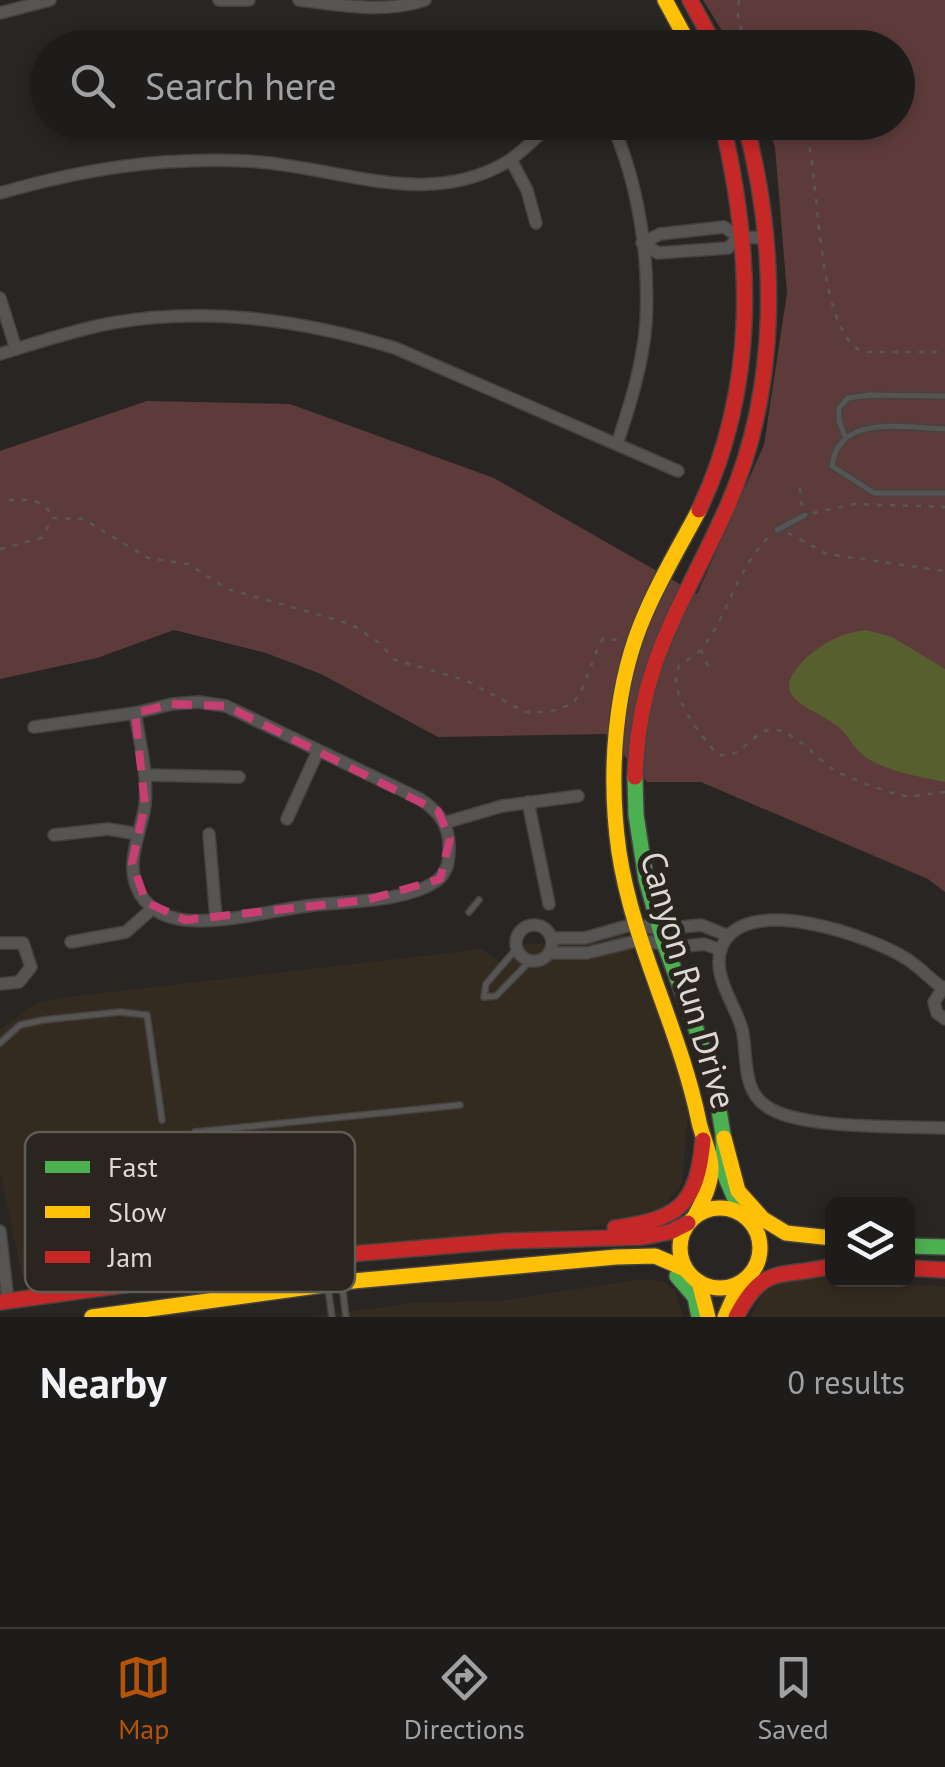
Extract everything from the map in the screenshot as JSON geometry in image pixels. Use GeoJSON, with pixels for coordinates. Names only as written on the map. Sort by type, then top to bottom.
{"type":"FeatureCollection","features":[{"type":"Feature","properties":{"kind":"street"},"geometry":{"type":"LineString","coordinates":[[0,14],[50,0]]}},
{"type":"Feature","properties":{"kind":"street"},"geometry":{"type":"LineString","coordinates":[[219,0],[248,0]]}},
{"type":"Feature","properties":{"kind":"street"},"geometry":{"type":"LineString","coordinates":[[299,0],[374,8],[400,7],[425,0]]}},
{"type":"Feature","properties":{"kind":"street"},"geometry":{"type":"LineString","coordinates":[[664,0],[682,30]]}},
{"type":"Feature","properties":{"kind":"street"},"geometry":{"type":"LineString","coordinates":[[690,0],[706,30]]}},
{"type":"Feature","properties":{"kind":"street"},"geometry":{"type":"LineString","coordinates":[[0,193],[70,174],[171,160],[251,161],[402,186],[451,184],[482,175],[510,160],[533,140]]}},
{"type":"Feature","properties":{"kind":"street"},"geometry":{"type":"LineString","coordinates":[[617,444],[634,393],[646,325],[638,215],[619,140]]}},
{"type":"Feature","properties":{"kind":"street","name":"Canyon Run Drive"},"geometry":{"type":"LineString","coordinates":[[725,140],[742,238],[748,304],[742,363],[732,420],[716,470],[645,614],[621,694],[616,814],[622,877],[713,1073],[724,1138],[724,1174],[741,1213]]}},
{"type":"Feature","properties":{"kind":"street","name":"Canyon Run Drive"},"geometry":{"type":"LineString","coordinates":[[691,1219],[705,1194],[711,1168],[650,934],[637,819],[638,732],[643,702],[666,632],[739,479],[758,394],[768,329],[766,238],[759,170],[750,140]]}},
{"type":"Feature","properties":{"kind":"street"},"geometry":{"type":"LineString","coordinates":[[510,160],[527,190],[536,223]]}},
{"type":"Feature","properties":{"kind":"street"},"geometry":{"type":"LineString","coordinates":[[642,244],[660,234],[724,227],[742,238],[766,238]]}},
{"type":"Feature","properties":{"kind":"street"},"geometry":{"type":"LineString","coordinates":[[642,244],[658,254],[728,248],[742,238]]}},
{"type":"Feature","properties":{"kind":"street"},"geometry":{"type":"LineString","coordinates":[[0,298],[16,349]]}},
{"type":"Feature","properties":{"kind":"street"},"geometry":{"type":"LineString","coordinates":[[0,354],[110,323],[169,316],[271,320],[352,335],[394,348],[678,471]]}},
{"type":"Feature","properties":{"kind":"street"},"geometry":{"type":"LineString","coordinates":[[34,728],[172,704],[226,706],[438,811],[450,840],[448,864],[440,879],[428,886],[367,900],[216,919],[184,920],[162,914],[139,892],[132,863],[145,805],[136,713]]}},
{"type":"Feature","properties":{"kind":"street"},"geometry":{"type":"LineString","coordinates":[[287,820],[318,751]]}},
{"type":"Feature","properties":{"kind":"street"},"geometry":{"type":"LineString","coordinates":[[145,776],[240,778]]}},
{"type":"Feature","properties":{"kind":"street"},"geometry":{"type":"LineString","coordinates":[[444,823],[502,806],[578,796]]}},
{"type":"Feature","properties":{"kind":"street"},"geometry":{"type":"LineString","coordinates":[[528,802],[549,904]]}},
{"type":"Feature","properties":{"kind":"street"},"geometry":{"type":"LineString","coordinates":[[54,835],[108,829],[138,834]]}},
{"type":"Feature","properties":{"kind":"street"},"geometry":{"type":"LineString","coordinates":[[209,834],[216,919]]}},
{"type":"Feature","properties":{"kind":"street"},"geometry":{"type":"LineString","coordinates":[[70,942],[110,938],[126,932],[153,908]]}},
{"type":"Feature","properties":{"kind":"street"},"geometry":{"type":"LineString","coordinates":[[945,1020],[937,1013],[934,1002],[943,988],[909,960],[880,944],[842,932],[774,918],[753,921],[729,936],[720,950],[719,969],[742,1029],[748,1075],[755,1096],[766,1106],[792,1120],[945,1128]]}},
{"type":"Feature","properties":{"kind":"street"},"geometry":{"type":"LineString","coordinates":[[720,950],[704,944],[684,948],[650,934],[587,953],[549,953],[541,959],[530,960],[517,948],[518,933],[527,926],[539,926],[552,938],[650,934],[701,925],[729,936]]}},
{"type":"Feature","properties":{"kind":"street"},"geometry":{"type":"LineString","coordinates":[[549,953],[552,938]]}},
{"type":"Feature","properties":{"kind":"street"},"geometry":{"type":"LineString","coordinates":[[0,943],[23,943],[30,968],[19,982],[0,984]]}},
{"type":"Feature","properties":{"kind":"street"},"geometry":{"type":"LineString","coordinates":[[724,1138],[734,1184],[752,1208],[778,1230],[825,1239]]}},
{"type":"Feature","properties":{"kind":"street"},"geometry":{"type":"LineString","coordinates":[[596,1236],[614,1228],[656,1223],[678,1212],[698,1184],[703,1140]]}},
{"type":"Feature","properties":{"kind":"street"},"geometry":{"type":"LineString","coordinates":[[355,1254],[596,1236],[656,1236],[712,1208],[741,1213],[758,1236],[760,1255],[725,1317]]}},
{"type":"Feature","properties":{"kind":"street"},"geometry":{"type":"LineString","coordinates":[[685,1268],[680,1244],[691,1219]]}},
{"type":"Feature","properties":{"kind":"street"},"geometry":{"type":"LineString","coordinates":[[754,1227],[789,1244],[825,1243]]}},
{"type":"Feature","properties":{"kind":"street"},"geometry":{"type":"LineString","coordinates":[[0,1232],[6,1307],[103,1292]]}},
{"type":"Feature","properties":{"kind":"street"},"geometry":{"type":"LineString","coordinates":[[915,1246],[945,1247]]}},
{"type":"Feature","properties":{"kind":"street"},"geometry":{"type":"LineString","coordinates":[[355,1282],[654,1256],[685,1268],[699,1282],[718,1288],[785,1260],[825,1263]]}},
{"type":"Feature","properties":{"kind":"street"},"geometry":{"type":"LineString","coordinates":[[594,1261],[616,1267],[650,1265],[669,1271],[690,1289],[699,1317]]}},
{"type":"Feature","properties":{"kind":"street"},"geometry":{"type":"LineString","coordinates":[[736,1317],[746,1297],[769,1276],[781,1271],[825,1268]]}},
{"type":"Feature","properties":{"kind":"street"},"geometry":{"type":"LineString","coordinates":[[915,1268],[945,1270]]}},
{"type":"Feature","properties":{"kind":"street"},"geometry":{"type":"LineString","coordinates":[[699,1282],[708,1317]]}},
{"type":"Feature","properties":{"kind":"street"},"geometry":{"type":"LineString","coordinates":[[92,1317],[276,1292]]}},
{"type":"Feature","properties":{"kind":"lane"},"geometry":{"type":"LineString","coordinates":[[846,436],[839,421],[839,408],[848,398],[870,394],[945,396]]}},
{"type":"Feature","properties":{"kind":"lane"},"geometry":{"type":"LineString","coordinates":[[945,429],[866,428],[846,436],[834,448],[832,466],[874,493],[945,494]]}},
{"type":"Feature","properties":{"kind":"lane"},"geometry":{"type":"LineString","coordinates":[[716,470],[739,479]]}},
{"type":"Feature","properties":{"kind":"lane"},"geometry":{"type":"LineString","coordinates":[[777,530],[804,515]]}},
{"type":"Feature","properties":{"kind":"lane"},"geometry":{"type":"LineString","coordinates":[[469,912],[479,900]]}},
{"type":"Feature","properties":{"kind":"lane"},"geometry":{"type":"LineString","coordinates":[[517,948],[486,984],[484,997],[496,996],[530,960]]}},
{"type":"Feature","properties":{"kind":"lane"},"geometry":{"type":"LineString","coordinates":[[0,1042],[20,1025],[43,1020],[120,1012],[147,1016],[162,1120]]}},
{"type":"Feature","properties":{"kind":"lane"},"geometry":{"type":"LineString","coordinates":[[195,1132],[460,1105]]}},
{"type":"Feature","properties":{"kind":"lane"},"geometry":{"type":"LineString","coordinates":[[332,1317],[334,1292]]}},
{"type":"Feature","properties":{"kind":"lane"},"geometry":{"type":"LineString","coordinates":[[338,1292],[346,1317]]}},
{"type":"Feature","properties":{"kind":"path"},"geometry":{"type":"LineString","coordinates":[[739,0],[741,30]]}},
{"type":"Feature","properties":{"kind":"path"},"geometry":{"type":"LineString","coordinates":[[808,140],[817,188],[825,271],[838,326],[853,346],[863,352],[945,352]]}},
{"type":"Feature","properties":{"kind":"path"},"geometry":{"type":"LineString","coordinates":[[800,488],[804,515],[855,504],[945,507]]}},
{"type":"Feature","properties":{"kind":"path"},"geometry":{"type":"LineString","coordinates":[[9,500],[34,500],[48,508],[54,518]]}},
{"type":"Feature","properties":{"kind":"path"},"geometry":{"type":"LineString","coordinates":[[0,549],[42,538],[54,518]]}},
{"type":"Feature","properties":{"kind":"path"},"geometry":{"type":"LineString","coordinates":[[54,518],[83,519],[148,558],[188,564],[228,588],[351,624],[396,660],[465,680],[525,712],[549,712],[572,704],[581,692],[599,644],[603,640],[621,641]]}},
{"type":"Feature","properties":{"kind":"path"},"geometry":{"type":"LineString","coordinates":[[945,571],[828,554],[777,530],[756,552],[719,624],[700,650],[678,668],[675,684],[680,699],[717,754],[730,756],[764,732],[776,730],[804,744],[835,770],[894,794],[945,792]]}},
{"type":"Feature","properties":{"kind":"path"},"geometry":{"type":"LineString","coordinates":[[700,650],[708,666]]}},
{"type":"Feature","properties":{"kind":"path"},"geometry":{"type":"LineString","coordinates":[[669,664],[678,668]]}},
{"type":"Feature","properties":{"kind":"highlighted area"},"geometry":{"type":"Polygon","coordinates":[[[172,704],[226,706],[438,811],[450,839],[440,879],[367,900],[185,920],[146,902],[132,863],[145,805],[135,713],[172,704]]]}},
{"type":"Feature","properties":{"kind":"shaded area"},"geometry":{"type":"Polygon","coordinates":[[[703,0],[945,0],[945,892],[928,879],[701,782],[647,782],[606,734],[438,737],[321,674],[266,653],[174,630],[97,658],[0,679],[0,451],[147,401],[290,404],[494,478],[697,594],[764,445],[787,293],[772,140],[915,140],[915,30],[722,30],[703,0]]]}},
{"type":"Feature","properties":{"kind":"shaded area"},"geometry":{"type":"Polygon","coordinates":[[[866,630],[892,637],[945,669],[945,782],[872,761],[838,726],[802,704],[790,691],[794,672],[812,653],[841,636],[866,630]]]}},
{"type":"Feature","properties":{"kind":"shaded area"},"geometry":{"type":"Polygon","coordinates":[[[626,934],[668,1041],[688,1110],[682,1184],[651,1222],[355,1248],[355,1132],[25,1132],[23,1278],[0,1172],[0,1030],[35,1004],[59,998],[483,949],[499,962],[525,944],[577,944],[626,934]]]}},
{"type":"Feature","properties":{"kind":"shaded area"},"geometry":{"type":"Polygon","coordinates":[[[804,1275],[825,1277],[825,1287],[945,1287],[945,1317],[750,1317],[768,1284],[804,1275]]]}},
{"type":"Feature","properties":{"kind":"shaded area"},"geometry":{"type":"Polygon","coordinates":[[[640,1279],[665,1282],[675,1291],[683,1317],[311,1317],[412,1303],[500,1301],[640,1279]]]}},
{"type":"Feature","properties":{"kind":"traffic: fast"},"geometry":{"type":"LineString","coordinates":[[635,777],[636,815],[646,879],[663,940],[713,1075],[723,1134],[724,1173],[741,1213]]}},
{"type":"Feature","properties":{"kind":"traffic: fast"},"geometry":{"type":"LineString","coordinates":[[915,1246],[945,1247]]}},
{"type":"Feature","properties":{"kind":"traffic: fast"},"geometry":{"type":"LineString","coordinates":[[677,1276],[695,1297],[699,1317]]}},
{"type":"Feature","properties":{"kind":"traffic: slow"},"geometry":{"type":"LineString","coordinates":[[665,0],[681,30]]}},
{"type":"Feature","properties":{"kind":"traffic: slow"},"geometry":{"type":"LineString","coordinates":[[695,1216],[708,1185],[710,1160],[626,886],[616,822],[614,761],[620,699],[635,640],[658,586],[699,510]]}},
{"type":"Feature","properties":{"kind":"traffic: slow"},"geometry":{"type":"LineString","coordinates":[[724,1138],[738,1191],[763,1219],[786,1233],[825,1237]]}},
{"type":"Feature","properties":{"kind":"traffic: slow"},"geometry":{"type":"LineString","coordinates":[[720,1208],[735,1211],[748,1220],[757,1233],[760,1248],[757,1263],[748,1276],[735,1285],[720,1288],[705,1285],[692,1276],[683,1263],[680,1248],[683,1233],[692,1220],[705,1211],[720,1208]]}},
{"type":"Feature","properties":{"kind":"traffic: slow"},"geometry":{"type":"LineString","coordinates":[[355,1281],[616,1257],[655,1256],[685,1269]]}},
{"type":"Feature","properties":{"kind":"traffic: slow"},"geometry":{"type":"LineString","coordinates":[[699,1282],[708,1317]]}},
{"type":"Feature","properties":{"kind":"traffic: slow"},"geometry":{"type":"LineString","coordinates":[[725,1317],[740,1283]]}},
{"type":"Feature","properties":{"kind":"traffic: slow"},"geometry":{"type":"LineString","coordinates":[[92,1317],[273,1292]]}},
{"type":"Feature","properties":{"kind":"traffic: jam"},"geometry":{"type":"LineString","coordinates":[[690,0],[706,30]]}},
{"type":"Feature","properties":{"kind":"traffic: jam"},"geometry":{"type":"LineString","coordinates":[[699,510],[732,415],[744,319],[740,220],[726,140]]}},
{"type":"Feature","properties":{"kind":"traffic: jam"},"geometry":{"type":"LineString","coordinates":[[635,777],[638,736],[654,666],[728,505],[757,412],[765,364],[768,266],[764,217],[749,140]]}},
{"type":"Feature","properties":{"kind":"traffic: jam"},"geometry":{"type":"LineString","coordinates":[[615,1228],[654,1220],[680,1205],[696,1180],[703,1140]]}},
{"type":"Feature","properties":{"kind":"traffic: jam"},"geometry":{"type":"LineString","coordinates":[[355,1254],[506,1241],[643,1237],[670,1232],[688,1223]]}},
{"type":"Feature","properties":{"kind":"traffic: jam"},"geometry":{"type":"LineString","coordinates":[[736,1317],[765,1280],[825,1268]]}},
{"type":"Feature","properties":{"kind":"traffic: jam"},"geometry":{"type":"LineString","coordinates":[[915,1268],[945,1270]]}},
{"type":"Feature","properties":{"kind":"traffic: jam"},"geometry":{"type":"LineString","coordinates":[[0,1302],[73,1292]]}}]}
